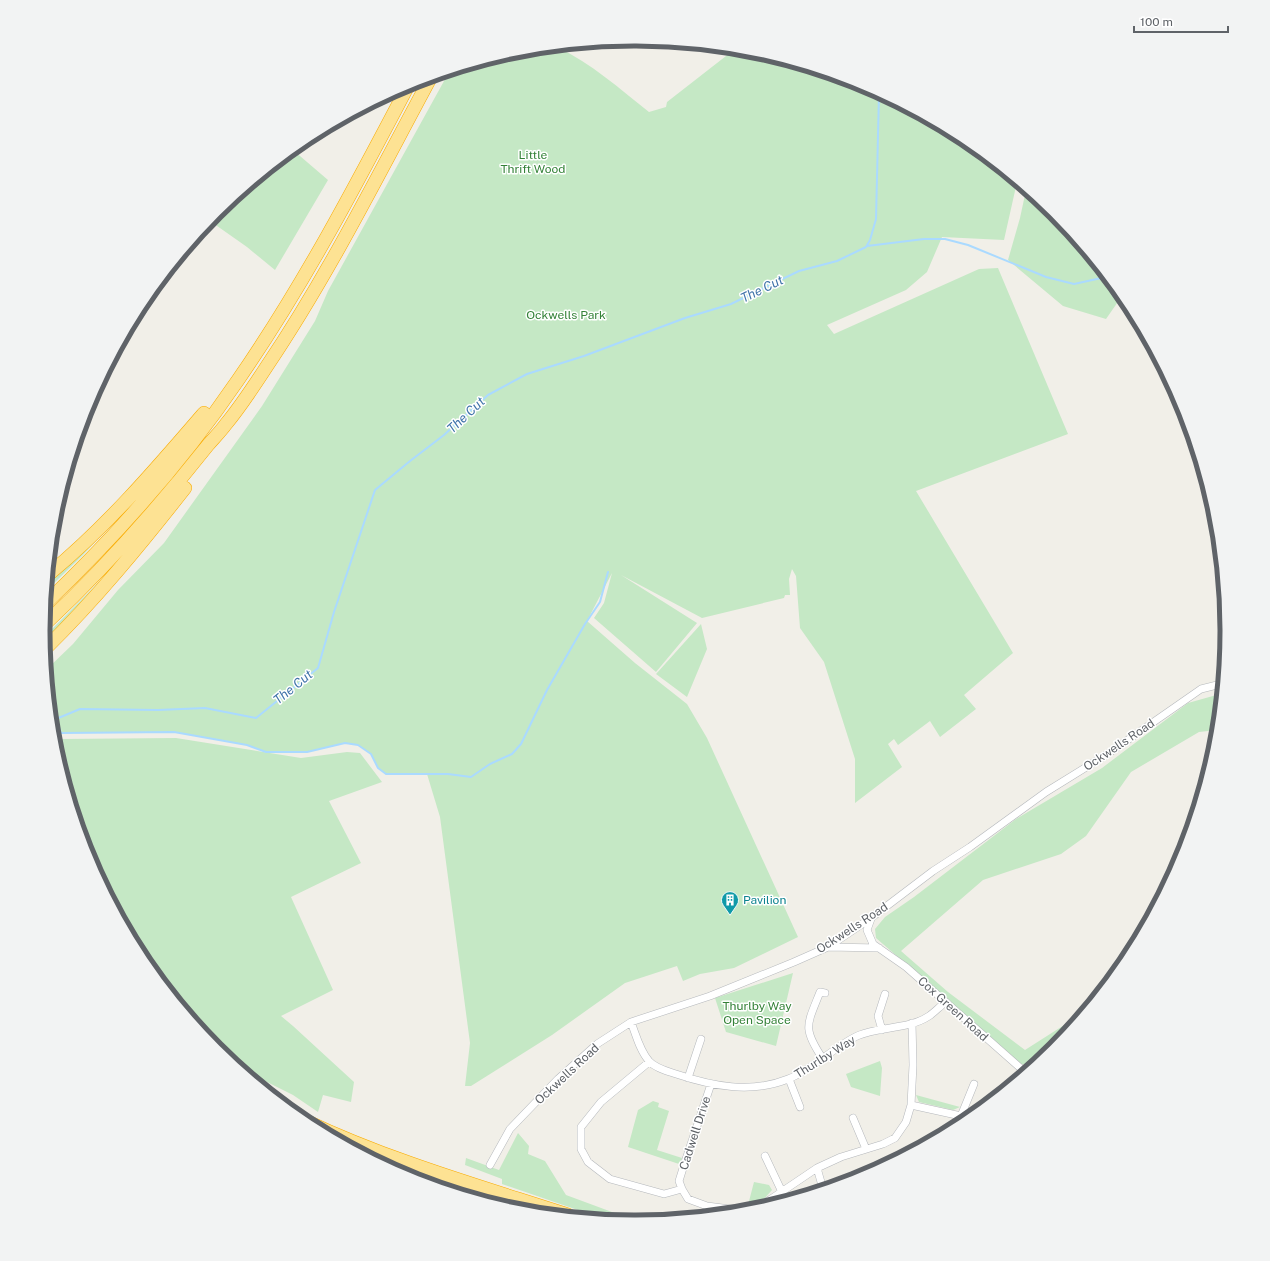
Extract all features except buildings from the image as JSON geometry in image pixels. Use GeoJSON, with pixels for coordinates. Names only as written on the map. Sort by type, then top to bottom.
{"type":"FeatureCollection","features":[{"type":"Feature","properties":{"kind":"highway"},"geometry":{"type":"LineString","coordinates":[[51,619],[136,531],[226,424],[267,367],[320,281],[374,186],[427,84]]}},
{"type":"Feature","properties":{"kind":"highway"},"geometry":{"type":"LineString","coordinates":[[52,597],[99,550],[154,488],[219,408],[239,380],[278,320],[319,252],[404,93]]}},
{"type":"Feature","properties":{"kind":"highway"},"geometry":{"type":"LineString","coordinates":[[54,569],[91,537],[130,497],[253,358]]}},
{"type":"Feature","properties":{"kind":"highway"},"geometry":{"type":"LineString","coordinates":[[51,644],[66,629],[125,563],[202,465],[226,424]]}},
{"type":"Feature","properties":{"kind":"highway"},"geometry":{"type":"LineString","coordinates":[[341,1135],[375,1150],[548,1208]]}},
{"type":"Feature","properties":{"kind":"street","name":"Ockwells Road"},"geometry":{"type":"LineString","coordinates":[[490,1165],[510,1129],[558,1079],[597,1044],[631,1022],[710,996],[828,947],[871,918],[933,871],[970,847],[1046,792],[1109,753],[1201,689],[1216,685]]}},
{"type":"Feature","properties":{"kind":"street","name":"Cox Green Road"},"geometry":{"type":"LineString","coordinates":[[871,918],[867,930],[873,944],[906,967],[1021,1069]]}},
{"type":"Feature","properties":{"kind":"street"},"geometry":{"type":"LineString","coordinates":[[828,947],[879,948]]}},
{"type":"Feature","properties":{"kind":"street"},"geometry":{"type":"LineString","coordinates":[[823,1059],[810,1036],[808,1025],[820,992],[825,993]]}},
{"type":"Feature","properties":{"kind":"street"},"geometry":{"type":"LineString","coordinates":[[882,1030],[878,1016],[885,994]]}},
{"type":"Feature","properties":{"kind":"street","name":"Thurlby Way"},"geometry":{"type":"LineString","coordinates":[[649,1062],[662,1069],[711,1084],[745,1088],[770,1086],[808,1070],[857,1036],[912,1023],[929,1016],[946,1002]]}},
{"type":"Feature","properties":{"kind":"street"},"geometry":{"type":"LineString","coordinates":[[631,1022],[643,1052],[649,1062],[601,1102],[582,1127],[581,1148],[588,1162],[610,1179],[664,1194],[682,1190],[688,1199],[707,1206],[723,1208]]}},
{"type":"Feature","properties":{"kind":"street"},"geometry":{"type":"LineString","coordinates":[[771,1199],[816,1168],[841,1157],[883,1144],[895,1138],[906,1122],[910,1105],[913,1065],[912,1023]]}},
{"type":"Feature","properties":{"kind":"street"},"geometry":{"type":"LineString","coordinates":[[688,1078],[701,1039]]}},
{"type":"Feature","properties":{"kind":"street"},"geometry":{"type":"LineString","coordinates":[[789,1079],[800,1107]]}},
{"type":"Feature","properties":{"kind":"street","name":"Cadwell Drive"},"geometry":{"type":"LineString","coordinates":[[682,1190],[679,1181],[711,1084]]}},
{"type":"Feature","properties":{"kind":"street"},"geometry":{"type":"LineString","coordinates":[[961,1115],[974,1084]]}},
{"type":"Feature","properties":{"kind":"street"},"geometry":{"type":"LineString","coordinates":[[910,1105],[960,1116]]}},
{"type":"Feature","properties":{"kind":"street"},"geometry":{"type":"LineString","coordinates":[[853,1118],[866,1149]]}},
{"type":"Feature","properties":{"kind":"street"},"geometry":{"type":"LineString","coordinates":[[765,1156],[782,1192]]}},
{"type":"Feature","properties":{"kind":"street"},"geometry":{"type":"LineString","coordinates":[[816,1168],[822,1184]]}},
{"type":"Feature","properties":{"kind":"green space","name":"Ockwells Park"},"geometry":{"type":"Polygon","coordinates":[[[564,50],[593,69],[649,112],[666,107],[667,102],[729,54],[749,57],[823,77],[859,90],[894,106],[927,124],[960,145],[991,167],[1016,187],[1004,240],[942,237],[927,272],[906,290],[827,325],[834,334],[979,269],[998,268],[1068,434],[916,491],[1013,653],[964,695],[976,709],[940,737],[930,721],[898,745],[894,739],[888,744],[902,767],[855,803],[855,759],[824,662],[800,628],[796,576],[792,569],[789,579],[790,595],[785,595],[784,598],[702,618],[621,575],[697,623],[656,672],[594,618],[604,603],[612,573],[587,621],[635,663],[687,704],[707,738],[798,937],[734,968],[700,974],[683,981],[677,966],[625,983],[552,1035],[471,1086],[465,1086],[470,1043],[440,817],[427,774],[386,774],[378,768],[371,754],[358,745],[345,743],[307,752],[266,752],[247,745],[174,732],[61,733],[59,729],[52,664],[73,644],[118,590],[164,543],[262,406],[315,321],[328,291],[446,77],[521,57],[564,50]]]}},
{"type":"Feature","properties":{"kind":"green space"},"geometry":{"type":"Polygon","coordinates":[[[298,154],[328,180],[275,270],[247,247],[215,225],[250,191],[298,154]]]}},
{"type":"Feature","properties":{"kind":"green space"},"geometry":{"type":"Polygon","coordinates":[[[1025,195],[1048,217],[1074,245],[1099,275],[1118,302],[1106,319],[1063,306],[1008,260],[1025,195]]]}},
{"type":"Feature","properties":{"kind":"green space"},"geometry":{"type":"Polygon","coordinates":[[[119,515],[83,555],[53,584],[54,575],[119,515]]]}},
{"type":"Feature","properties":{"kind":"green space"},"geometry":{"type":"Polygon","coordinates":[[[114,567],[50,637],[50,631],[114,567]]]}},
{"type":"Feature","properties":{"kind":"green space"},"geometry":{"type":"Polygon","coordinates":[[[701,624],[707,649],[687,697],[656,674],[701,624]]]}},
{"type":"Feature","properties":{"kind":"green space"},"geometry":{"type":"Polygon","coordinates":[[[1215,695],[1210,731],[1199,732],[1131,772],[1086,836],[1061,854],[983,880],[901,951],[948,992],[1025,1050],[1068,1023],[1026,1064],[1021,1064],[876,938],[875,929],[885,917],[914,897],[1016,819],[1102,768],[1188,703],[1215,695]]]}},
{"type":"Feature","properties":{"kind":"green space","name":"Ockwells Park"},"geometry":{"type":"Polygon","coordinates":[[[176,738],[301,758],[347,752],[360,753],[382,782],[329,801],[361,863],[291,897],[333,990],[281,1016],[354,1082],[351,1102],[323,1095],[318,1112],[293,1095],[261,1079],[222,1044],[171,986],[149,955],[129,923],[95,854],[70,782],[61,739],[176,738]]]}},
{"type":"Feature","properties":{"kind":"green space","name":"Thurlby Way Open Space"},"geometry":{"type":"Polygon","coordinates":[[[793,973],[776,1046],[726,1032],[715,998],[793,973]]]}},
{"type":"Feature","properties":{"kind":"green space"},"geometry":{"type":"Polygon","coordinates":[[[880,1061],[882,1068],[880,1096],[851,1087],[846,1074],[880,1061]]]}},
{"type":"Feature","properties":{"kind":"green space"},"geometry":{"type":"Polygon","coordinates":[[[916,1095],[960,1107],[953,1110],[919,1102],[916,1095]]]}},
{"type":"Feature","properties":{"kind":"green space"},"geometry":{"type":"Polygon","coordinates":[[[653,1101],[659,1103],[658,1107],[669,1111],[657,1150],[682,1158],[679,1164],[628,1147],[638,1110],[653,1101]]]}},
{"type":"Feature","properties":{"kind":"green space"},"geometry":{"type":"Polygon","coordinates":[[[518,1133],[529,1146],[528,1154],[545,1161],[566,1195],[619,1215],[586,1213],[502,1184],[502,1179],[465,1165],[466,1158],[499,1170],[518,1133]]]}},
{"type":"Feature","properties":{"kind":"green space"},"geometry":{"type":"Polygon","coordinates":[[[754,1182],[769,1185],[772,1190],[764,1199],[748,1204],[754,1182]]]}},
{"type":"Feature","properties":{"kind":"waterway","name":"The Cut"},"geometry":{"type":"LineString","coordinates":[[58,718],[80,709],[158,710],[205,708],[256,718],[318,668],[334,612],[375,490],[444,435],[488,395],[527,374],[584,356],[685,318],[731,304],[799,271],[837,261],[866,247],[870,240],[876,219],[879,99]]}},
{"type":"Feature","properties":{"kind":"waterway"},"geometry":{"type":"LineString","coordinates":[[867,246],[924,239],[945,239],[968,245],[1046,277],[1074,284],[1101,278]]}},
{"type":"Feature","properties":{"kind":"waterway"},"geometry":{"type":"LineString","coordinates":[[59,729],[61,733],[174,732],[247,745],[266,752],[307,752],[345,743],[358,745],[371,754],[378,768],[386,774],[448,774],[471,777],[490,764],[512,754],[521,744],[547,690],[585,624],[600,602],[608,572]]}},
{"type":"Feature","properties":{"kind":"place","name":"Pavilion"},"geometry":{"type":"Point","coordinates":[730,915]}},
{"type":"Feature","properties":{"kind":"park label","name":"Little Thrift Wood"},"geometry":{"type":"Point","coordinates":[533,162]}}]}
